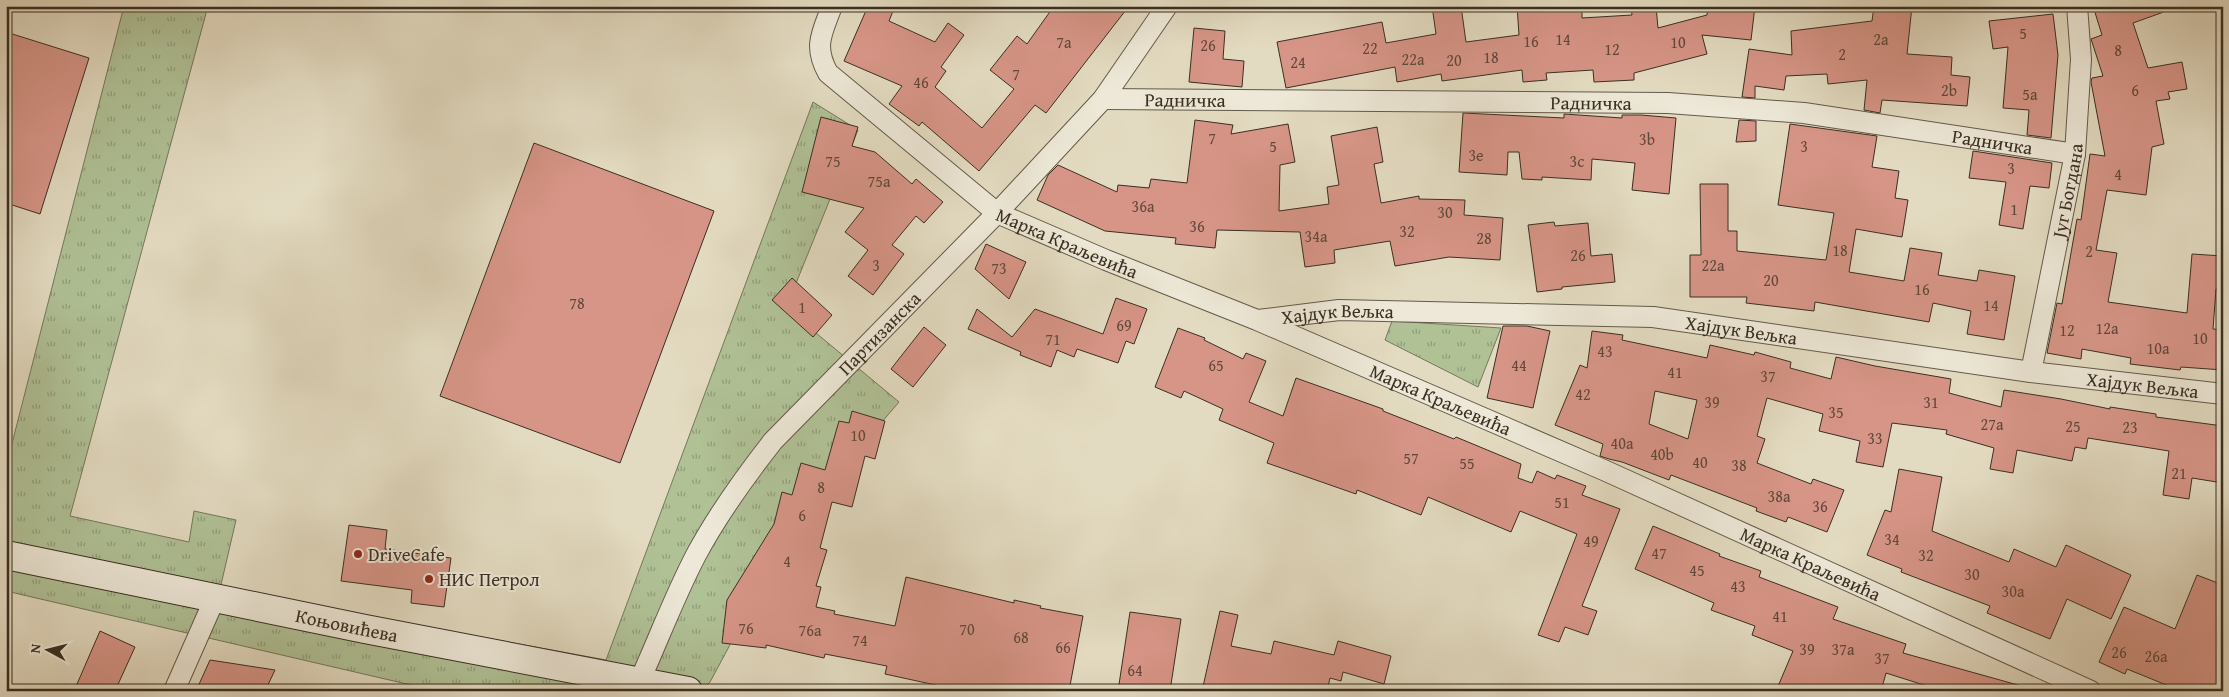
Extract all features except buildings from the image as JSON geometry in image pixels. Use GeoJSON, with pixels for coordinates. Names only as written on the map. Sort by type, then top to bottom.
{"type":"FeatureCollection","features":[{"type":"Feature","properties":{"kind":"main road","name":"Коњовићева"},"geometry":{"type":"LineString","coordinates":[[6,555],[638,686],[688,691]]}},
{"type":"Feature","properties":{"kind":"street","name":"Марка Краљевића"},"geometry":{"type":"LineString","coordinates":[[832,6],[820,40],[819,53],[828,73],[997,213],[1106,260],[1257,320],[1606,471],[2091,691]]}},
{"type":"Feature","properties":{"kind":"street","name":"Партизанска"},"geometry":{"type":"LineString","coordinates":[[638,686],[696,557],[715,522],[743,479],[773,441],[997,213],[1103,98],[1167,6]]}},
{"type":"Feature","properties":{"kind":"street","name":"Југ Богдана"},"geometry":{"type":"LineString","coordinates":[[2031,372],[2075,154],[2081,59],[2077,6]]}},
{"type":"Feature","properties":{"kind":"street","name":"Радничка"},"geometry":{"type":"LineString","coordinates":[[1103,98],[1668,103],[1804,113],[2075,154]]}},
{"type":"Feature","properties":{"kind":"street","name":"Хајдук Вељка"},"geometry":{"type":"LineString","coordinates":[[1257,320],[1339,310],[1653,317],[2031,372],[2223,394]]}},
{"type":"Feature","properties":{"kind":"street"},"geometry":{"type":"LineString","coordinates":[[174,691],[215,598]]}},
{"type":"Feature","properties":{"kind":"green space"},"geometry":{"type":"Polygon","coordinates":[[[124,6],[208,6],[70,516],[189,542],[194,511],[236,520],[220,589],[606,660],[813,102],[858,130],[786,308],[899,402],[796,522],[710,682],[701,691],[447,691],[411,685],[6,591],[6,467],[124,6]]]}},
{"type":"Feature","properties":{"kind":"green space"},"geometry":{"type":"Polygon","coordinates":[[[1392,321],[1501,328],[1478,387],[1385,340],[1392,321]]]}},
{"type":"Feature","properties":{"kind":"place","name":"DriveCafe"},"geometry":{"type":"Point","coordinates":[358,554]}},
{"type":"Feature","properties":{"kind":"place","name":"НИС Петрол"},"geometry":{"type":"Point","coordinates":[429,579]}}]}
